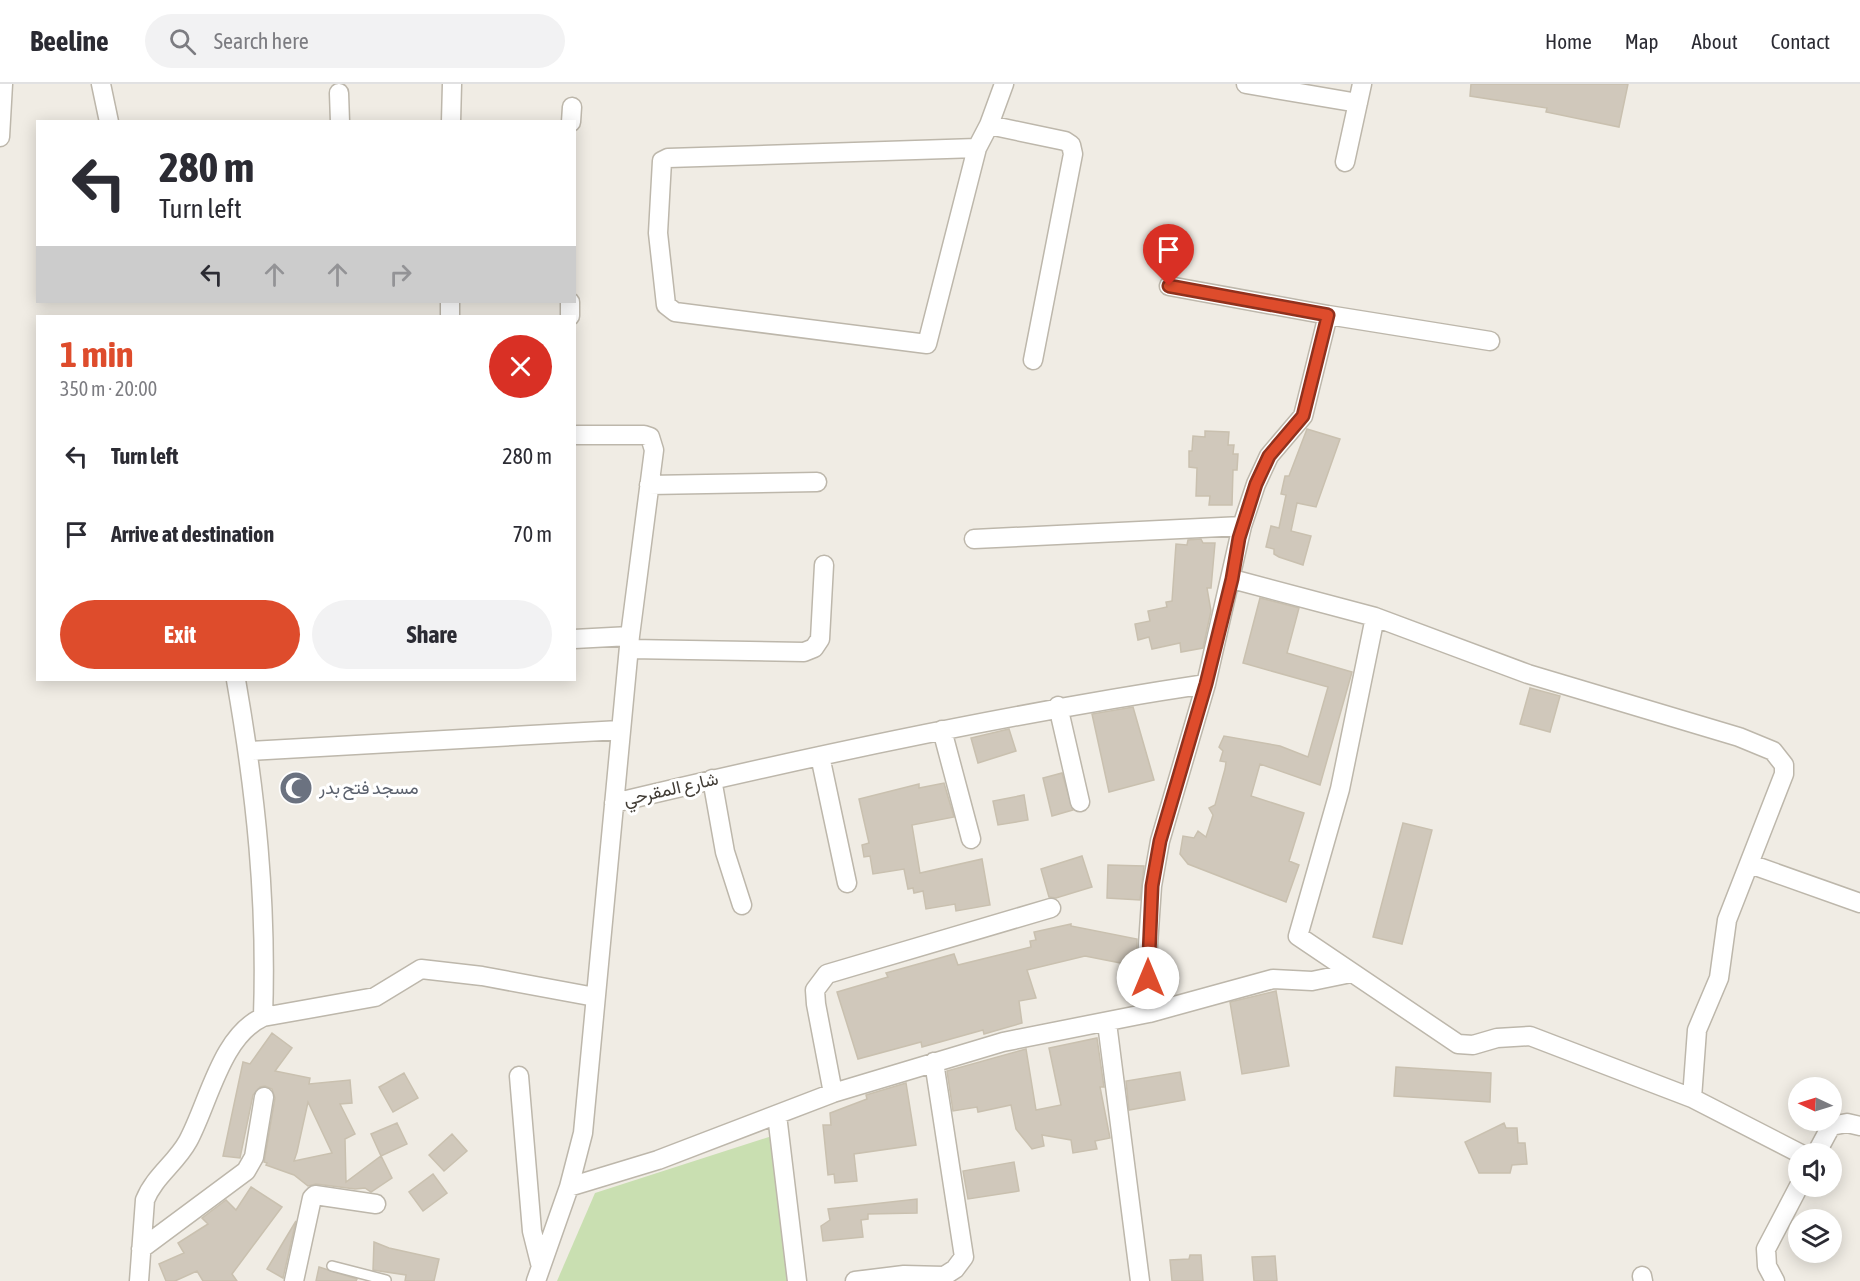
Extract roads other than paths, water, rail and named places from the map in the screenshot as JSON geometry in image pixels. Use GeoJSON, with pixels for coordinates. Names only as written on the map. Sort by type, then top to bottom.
{"type":"FeatureCollection","features":[{"type":"Feature","properties":{"kind":"street"},"geometry":{"type":"LineString","coordinates":[[0,137],[3,84]]}},
{"type":"Feature","properties":{"kind":"street"},"geometry":{"type":"LineString","coordinates":[[101,84],[109,120]]}},
{"type":"Feature","properties":{"kind":"street"},"geometry":{"type":"LineString","coordinates":[[451,120],[452,84]]}},
{"type":"Feature","properties":{"kind":"street"},"geometry":{"type":"LineString","coordinates":[[977,148],[668,158],[662,161],[658,233],[666,305],[675,312],[927,344],[977,148],[989,125],[1004,84]]}},
{"type":"Feature","properties":{"kind":"street"},"geometry":{"type":"LineString","coordinates":[[1246,84],[1358,103]]}},
{"type":"Feature","properties":{"kind":"street"},"geometry":{"type":"LineString","coordinates":[[1345,162],[1362,84]]}},
{"type":"Feature","properties":{"kind":"street"},"geometry":{"type":"LineString","coordinates":[[339,93],[340,120]]}},
{"type":"Feature","properties":{"kind":"street"},"geometry":{"type":"LineString","coordinates":[[989,125],[1065,141],[1071,146],[1073,154],[1033,360]]}},
{"type":"Feature","properties":{"kind":"street"},"geometry":{"type":"LineString","coordinates":[[1169,286],[1490,341]]}},
{"type":"Feature","properties":{"kind":"street"},"geometry":{"type":"LineString","coordinates":[[1149,1013],[1147,960],[1152,886],[1160,841],[1206,684],[1232,579],[1242,526],[1256,484],[1269,456],[1303,416],[1328,315]]}},
{"type":"Feature","properties":{"kind":"street"},"geometry":{"type":"LineString","coordinates":[[576,435],[644,435],[650,437],[654,450],[630,642],[614,802]]}},
{"type":"Feature","properties":{"kind":"street"},"geometry":{"type":"LineString","coordinates":[[649,485],[817,482]]}},
{"type":"Feature","properties":{"kind":"street"},"geometry":{"type":"LineString","coordinates":[[974,539],[1242,526]]}},
{"type":"Feature","properties":{"kind":"street"},"geometry":{"type":"LineString","coordinates":[[576,639],[804,651],[814,648],[820,639],[824,565]]}},
{"type":"Feature","properties":{"kind":"street"},"geometry":{"type":"LineString","coordinates":[[1232,579],[1375,617],[1528,674],[1699,725],[1773,751],[1784,765],[1784,774],[1727,920],[1719,978],[1697,1030],[1692,1098]]}},
{"type":"Feature","properties":{"kind":"street"},"geometry":{"type":"LineString","coordinates":[[1375,617],[1341,789],[1298,936],[1458,1044],[1473,1045],[1497,1038],[1530,1036],[1692,1098],[1788,1147]]}},
{"type":"Feature","properties":{"kind":"street"},"geometry":{"type":"LineString","coordinates":[[236,681],[249,751],[260,838],[264,963],[263,1017]]}},
{"type":"Feature","properties":{"kind":"street","name":"شارع المقرحي"},"geometry":{"type":"LineString","coordinates":[[538,1274],[569,1187],[583,1133],[614,802],[1058,706],[1206,684]]}},
{"type":"Feature","properties":{"kind":"street"},"geometry":{"type":"LineString","coordinates":[[1058,706],[1080,802]]}},
{"type":"Feature","properties":{"kind":"street"},"geometry":{"type":"LineString","coordinates":[[249,751],[620,730]]}},
{"type":"Feature","properties":{"kind":"street"},"geometry":{"type":"LineString","coordinates":[[942,730],[971,839]]}},
{"type":"Feature","properties":{"kind":"street"},"geometry":{"type":"LineString","coordinates":[[820,756],[846,883]]}},
{"type":"Feature","properties":{"kind":"street"},"geometry":{"type":"LineString","coordinates":[[712,779],[725,852],[742,905]]}},
{"type":"Feature","properties":{"kind":"street"},"geometry":{"type":"LineString","coordinates":[[1750,864],[1860,903]]}},
{"type":"Feature","properties":{"kind":"street"},"geometry":{"type":"LineString","coordinates":[[833,1093],[815,990],[826,974],[1051,908]]}},
{"type":"Feature","properties":{"kind":"street"},"geometry":{"type":"LineString","coordinates":[[139,1281],[145,1200],[149,1190],[188,1142],[227,1053],[238,1034],[253,1022],[263,1017],[375,997],[421,969],[482,976],[595,997]]}},
{"type":"Feature","properties":{"kind":"street"},"geometry":{"type":"LineString","coordinates":[[569,1187],[658,1161],[833,1093],[1003,1042],[1107,1023],[1273,979],[1312,981],[1351,973]]}},
{"type":"Feature","properties":{"kind":"street"},"geometry":{"type":"LineString","coordinates":[[1107,1023],[1140,1281]]}},
{"type":"Feature","properties":{"kind":"street"},"geometry":{"type":"LineString","coordinates":[[855,1281],[904,1275],[944,1276],[956,1269],[964,1257],[934,1062]]}},
{"type":"Feature","properties":{"kind":"street"},"geometry":{"type":"LineString","coordinates":[[519,1076],[532,1231],[538,1274]]}},
{"type":"Feature","properties":{"kind":"street"},"geometry":{"type":"LineString","coordinates":[[141,1249],[246,1171],[254,1157],[264,1097]]}},
{"type":"Feature","properties":{"kind":"street"},"geometry":{"type":"LineString","coordinates":[[777,1115],[797,1281]]}},
{"type":"Feature","properties":{"kind":"street"},"geometry":{"type":"LineString","coordinates":[[1822,1143],[1831,1126],[1847,1123],[1860,1126]]}},
{"type":"Feature","properties":{"kind":"street"},"geometry":{"type":"LineString","coordinates":[[294,1281],[312,1198],[315,1196],[376,1204]]}},
{"type":"Feature","properties":{"kind":"street"},"geometry":{"type":"LineString","coordinates":[[1775,1281],[1767,1266],[1766,1249],[1793,1197]]}},
{"type":"Feature","properties":{"kind":"lane"},"geometry":{"type":"LineString","coordinates":[[332,1266],[366,1278],[386,1280]]}},
{"type":"Feature","properties":{"kind":"place","name":"مسجد فتح بدر"},"geometry":{"type":"Point","coordinates":[296,788]}}]}
